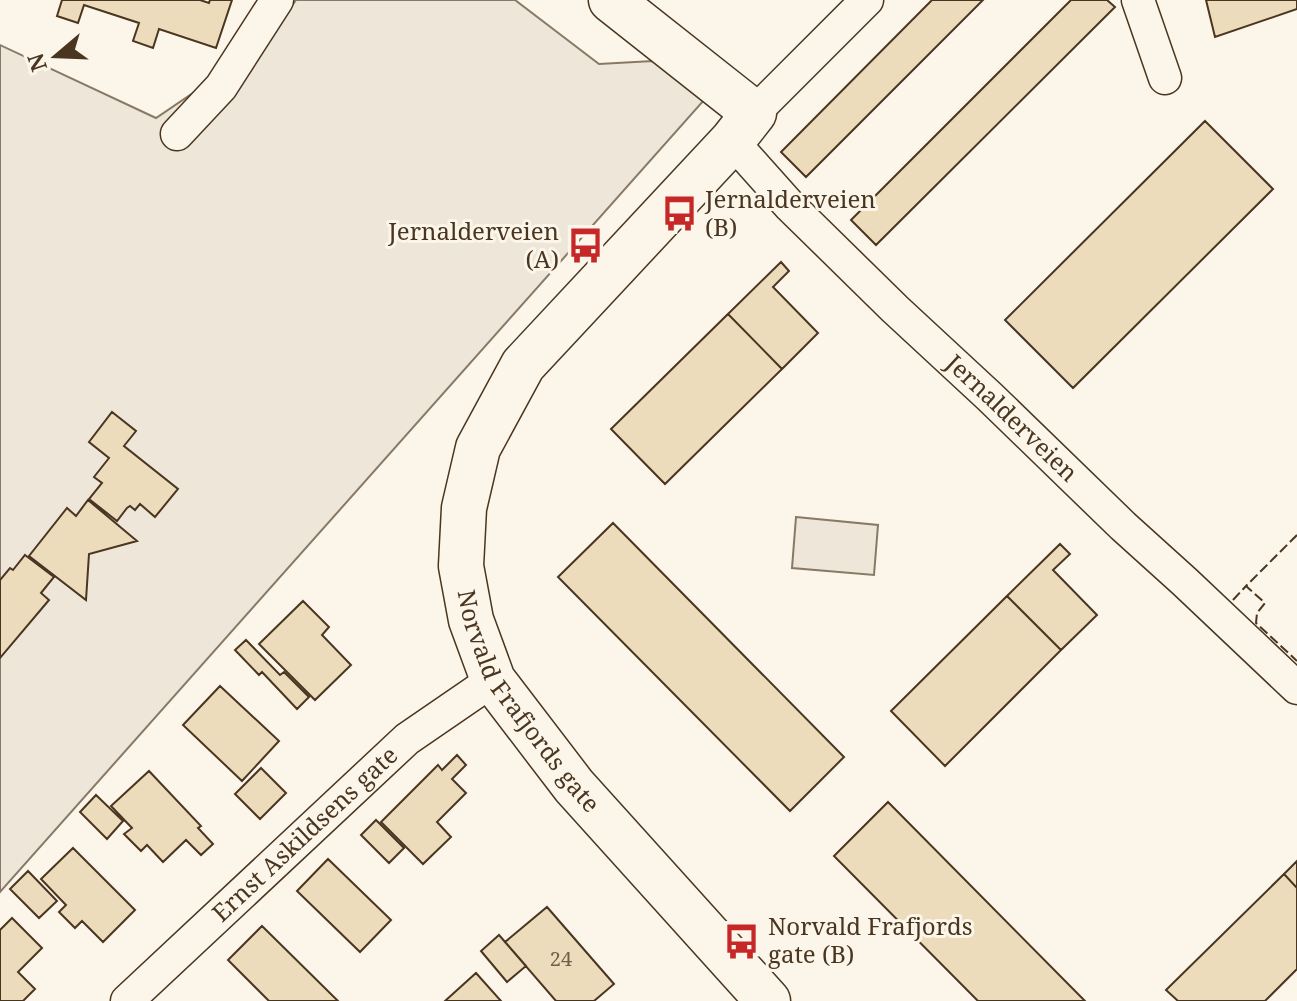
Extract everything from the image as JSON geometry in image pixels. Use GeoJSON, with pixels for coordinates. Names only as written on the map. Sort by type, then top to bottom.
{"type":"FeatureCollection","features":[{"type":"Feature","properties":{"kind":"street"},"geometry":{"type":"LineString","coordinates":[[177,134],[221,87],[277,0]]}},
{"type":"Feature","properties":{"kind":"street"},"geometry":{"type":"LineString","coordinates":[[611,0],[743,127],[867,0]]}},
{"type":"Feature","properties":{"kind":"street"},"geometry":{"type":"LineString","coordinates":[[1138,0],[1165,78]]}},
{"type":"Feature","properties":{"kind":"street","name":"Norvald Frafjords gate"},"geometry":{"type":"LineString","coordinates":[[743,127],[523,365],[478,448],[464,508],[461,566],[471,620],[493,680],[574,786],[752,996]]}},
{"type":"Feature","properties":{"kind":"street","name":"Jernalderveien"},"geometry":{"type":"LineString","coordinates":[[743,127],[790,206],[1103,507],[1297,688]]}},
{"type":"Feature","properties":{"kind":"street","name":"Ernst Askildsens gate"},"geometry":{"type":"LineString","coordinates":[[127,1001],[407,739],[493,680]]}},
{"type":"Feature","properties":{"kind":"shaded area"},"geometry":{"type":"Polygon","coordinates":[[[296,0],[515,0],[599,64],[653,61],[705,99],[0,892],[0,45],[156,118],[265,44],[296,0]]]}},
{"type":"Feature","properties":{"kind":"shaded area"},"geometry":{"type":"Polygon","coordinates":[[[796,517],[878,525],[874,575],[792,568],[796,517]]]}},
{"type":"Feature","properties":{"kind":"building"},"geometry":{"type":"Polygon","coordinates":[[[62,0],[200,0],[209,3],[210,0],[232,0],[216,48],[159,29],[153,48],[133,41],[139,23],[84,5],[78,23],[57,16],[62,0]]]}},
{"type":"Feature","properties":{"kind":"building"},"geometry":{"type":"Polygon","coordinates":[[[932,0],[983,0],[806,177],[781,152],[932,0]]]}},
{"type":"Feature","properties":{"kind":"building"},"geometry":{"type":"Polygon","coordinates":[[[1071,0],[1107,0],[1115,7],[876,245],[851,220],[1071,0]]]}},
{"type":"Feature","properties":{"kind":"building"},"geometry":{"type":"Polygon","coordinates":[[[1206,0],[1297,0],[1297,9],[1215,37],[1206,0]]]}},
{"type":"Feature","properties":{"kind":"building"},"geometry":{"type":"Polygon","coordinates":[[[1205,121],[1273,189],[1073,388],[1005,320],[1205,121]]]}},
{"type":"Feature","properties":{"kind":"building"},"geometry":{"type":"Polygon","coordinates":[[[781,262],[789,271],[773,287],[818,333],[782,369],[728,314],[781,262]]]}},
{"type":"Feature","properties":{"kind":"building"},"geometry":{"type":"Polygon","coordinates":[[[728,314],[782,369],[665,484],[611,429],[728,314]]]}},
{"type":"Feature","properties":{"kind":"building"},"geometry":{"type":"Polygon","coordinates":[[[112,412],[136,431],[124,446],[178,489],[155,517],[140,504],[135,510],[130,506],[127,508],[117,521],[89,499],[102,483],[94,477],[109,458],[89,442],[112,412]]]}},
{"type":"Feature","properties":{"kind":"building"},"geometry":{"type":"Polygon","coordinates":[[[88,500],[137,541],[89,554],[86,600],[29,556],[67,508],[76,516],[88,500]]]}},
{"type":"Feature","properties":{"kind":"building"},"geometry":{"type":"Polygon","coordinates":[[[613,523],[844,757],[790,811],[558,577],[613,523]]]}},
{"type":"Feature","properties":{"kind":"building"},"geometry":{"type":"Polygon","coordinates":[[[1060,544],[1070,554],[1053,570],[1097,615],[1061,650],[1007,596],[1060,544]]]}},
{"type":"Feature","properties":{"kind":"building"},"geometry":{"type":"Polygon","coordinates":[[[25,555],[54,577],[41,593],[49,600],[0,658],[0,580],[25,555]]]}},
{"type":"Feature","properties":{"kind":"building"},"geometry":{"type":"Polygon","coordinates":[[[1007,596],[1061,650],[945,766],[891,711],[1007,596]]]}},
{"type":"Feature","properties":{"kind":"building"},"geometry":{"type":"Polygon","coordinates":[[[303,601],[329,627],[322,635],[351,665],[315,700],[259,644],[303,601]]]}},
{"type":"Feature","properties":{"kind":"building"},"geometry":{"type":"Polygon","coordinates":[[[246,640],[280,675],[284,672],[309,697],[297,709],[262,672],[259,675],[235,650],[246,640]]]}},
{"type":"Feature","properties":{"kind":"building"},"geometry":{"type":"Polygon","coordinates":[[[220,686],[279,741],[242,781],[183,725],[220,686]]]}},
{"type":"Feature","properties":{"kind":"building"},"geometry":{"type":"Polygon","coordinates":[[[457,755],[466,765],[452,779],[466,793],[437,822],[451,837],[423,864],[381,822],[438,765],[442,770],[457,755]]]}},
{"type":"Feature","properties":{"kind":"building"},"geometry":{"type":"Polygon","coordinates":[[[261,768],[286,793],[260,819],[235,794],[261,768]]]}},
{"type":"Feature","properties":{"kind":"building"},"geometry":{"type":"Polygon","coordinates":[[[149,771],[201,826],[198,828],[213,844],[201,855],[186,840],[163,862],[147,845],[141,851],[124,834],[132,828],[111,806],[149,771]]]}},
{"type":"Feature","properties":{"kind":"building"},"geometry":{"type":"Polygon","coordinates":[[[96,795],[123,821],[107,839],[80,812],[96,795]]]}},
{"type":"Feature","properties":{"kind":"building"},"geometry":{"type":"Polygon","coordinates":[[[888,802],[1085,1001],[978,1001],[834,856],[888,802]]]}},
{"type":"Feature","properties":{"kind":"building"},"geometry":{"type":"Polygon","coordinates":[[[376,820],[404,848],[389,863],[361,835],[376,820]]]}},
{"type":"Feature","properties":{"kind":"building"},"geometry":{"type":"Polygon","coordinates":[[[73,848],[135,910],[103,942],[82,921],[75,928],[59,912],[66,905],[41,879],[73,848]]]}},
{"type":"Feature","properties":{"kind":"building"},"geometry":{"type":"Polygon","coordinates":[[[328,859],[391,920],[360,952],[297,891],[328,859]]]}},
{"type":"Feature","properties":{"kind":"building"},"geometry":{"type":"Polygon","coordinates":[[[1297,861],[1297,888],[1284,874],[1297,861]]]}},
{"type":"Feature","properties":{"kind":"building"},"geometry":{"type":"Polygon","coordinates":[[[28,871],[57,901],[39,918],[10,889],[28,871]]]}},
{"type":"Feature","properties":{"kind":"building"},"geometry":{"type":"Polygon","coordinates":[[[1284,874],[1297,888],[1297,969],[1265,1001],[1178,1001],[1166,990],[1284,874]]]}},
{"type":"Feature","properties":{"kind":"building"},"geometry":{"type":"Polygon","coordinates":[[[547,907],[614,984],[594,1001],[556,1001],[505,942],[547,907]]]}},
{"type":"Feature","properties":{"kind":"building"},"geometry":{"type":"Polygon","coordinates":[[[12,918],[42,948],[18,972],[35,989],[23,1001],[0,1001],[0,930],[12,918]]]}},
{"type":"Feature","properties":{"kind":"building"},"geometry":{"type":"Polygon","coordinates":[[[262,926],[338,1001],[269,1001],[228,960],[262,926]]]}},
{"type":"Feature","properties":{"kind":"building"},"geometry":{"type":"Polygon","coordinates":[[[499,935],[526,966],[507,982],[481,951],[499,935]]]}},
{"type":"Feature","properties":{"kind":"building"},"geometry":{"type":"Polygon","coordinates":[[[476,973],[501,1001],[445,1001],[476,973]]]}},
{"type":"Feature","properties":{"kind":"fence"},"geometry":{"type":"LineString","coordinates":[[1297,535],[1246,586],[1265,603],[1257,613],[1256,623],[1297,661]]}},
{"type":"Feature","properties":{"kind":"fence"},"geometry":{"type":"LineString","coordinates":[[1233,600],[1246,586]]}},
{"type":"Feature","properties":{"kind":"place","name":"Jernalderveien (B)"},"geometry":{"type":"Point","coordinates":[679,214]}},
{"type":"Feature","properties":{"kind":"place","name":"Jernalderveien (A)"},"geometry":{"type":"Point","coordinates":[585,246]}},
{"type":"Feature","properties":{"kind":"place","name":"Norvald Frafjords gate (B)"},"geometry":{"type":"Point","coordinates":[742,941]}}]}
